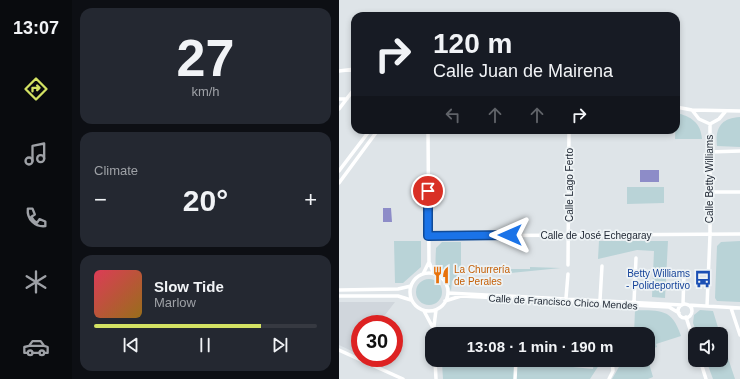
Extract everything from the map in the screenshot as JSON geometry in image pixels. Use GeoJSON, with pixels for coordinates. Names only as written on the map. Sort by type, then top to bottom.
{"type":"FeatureCollection","features":[{"type":"Feature","properties":{"kind":"street"},"geometry":{"type":"LineString","coordinates":[[339,71],[351,69]]}},
{"type":"Feature","properties":{"kind":"street"},"geometry":{"type":"LineString","coordinates":[[339,109],[351,93]]}},
{"type":"Feature","properties":{"kind":"street"},"geometry":{"type":"LineString","coordinates":[[339,100],[347,99]]}},
{"type":"Feature","properties":{"kind":"street"},"geometry":{"type":"LineString","coordinates":[[680,108],[725,112],[740,111]]}},
{"type":"Feature","properties":{"kind":"street","name":"Calle Betty Williams"},"geometry":{"type":"LineString","coordinates":[[692,110],[699,119],[710,124]]}},
{"type":"Feature","properties":{"kind":"street","name":"Calle Betty Williams"},"geometry":{"type":"LineString","coordinates":[[710,124],[719,119],[725,112]]}},
{"type":"Feature","properties":{"kind":"street","name":"Calle Betty Williams"},"geometry":{"type":"LineString","coordinates":[[707,306],[710,124]]}},
{"type":"Feature","properties":{"kind":"street"},"geometry":{"type":"LineString","coordinates":[[339,171],[366,134]]}},
{"type":"Feature","properties":{"kind":"street"},"geometry":{"type":"LineString","coordinates":[[339,183],[375,134]]}},
{"type":"Feature","properties":{"kind":"street"},"geometry":{"type":"LineString","coordinates":[[428,134],[429,262],[434,274],[443,280],[448,293],[445,301],[436,310],[432,327]]}},
{"type":"Feature","properties":{"kind":"street","name":"Calle Lago Ferto"},"geometry":{"type":"LineString","coordinates":[[568,265],[569,134]]}},
{"type":"Feature","properties":{"kind":"street"},"geometry":{"type":"LineString","coordinates":[[709,152],[740,151]]}},
{"type":"Feature","properties":{"kind":"street"},"geometry":{"type":"LineString","coordinates":[[709,192],[740,192]]}},
{"type":"Feature","properties":{"kind":"street","name":"Calle de José Echegaray"},"geometry":{"type":"LineString","coordinates":[[428,236],[740,234]]}},
{"type":"Feature","properties":{"kind":"street"},"geometry":{"type":"LineString","coordinates":[[634,302],[636,258]]}},
{"type":"Feature","properties":{"kind":"street"},"geometry":{"type":"LineString","coordinates":[[411,300],[411,286],[414,280],[423,274],[429,262]]}},
{"type":"Feature","properties":{"kind":"street"},"geometry":{"type":"LineString","coordinates":[[600,300],[602,266]]}},
{"type":"Feature","properties":{"kind":"street"},"geometry":{"type":"LineString","coordinates":[[423,274],[434,274]]}},
{"type":"Feature","properties":{"kind":"street"},"geometry":{"type":"LineString","coordinates":[[566,298],[568,274]]}},
{"type":"Feature","properties":{"kind":"street"},"geometry":{"type":"LineString","coordinates":[[684,274],[683,305],[679,308],[679,313],[686,317],[689,327]]}},
{"type":"Feature","properties":{"kind":"street"},"geometry":{"type":"LineString","coordinates":[[339,290],[398,289],[411,286]]}},
{"type":"Feature","properties":{"kind":"street","name":"Calle de Francisco Chico Mendes"},"geometry":{"type":"LineString","coordinates":[[448,293],[683,305]]}},
{"type":"Feature","properties":{"kind":"street"},"geometry":{"type":"LineString","coordinates":[[339,296],[398,296],[411,300],[419,309],[424,311],[436,310]]}},
{"type":"Feature","properties":{"kind":"street","name":"Calle de Francisco Chico Mendes"},"geometry":{"type":"LineString","coordinates":[[445,301],[461,296],[669,307],[679,313]]}},
{"type":"Feature","properties":{"kind":"street"},"geometry":{"type":"LineString","coordinates":[[683,305],[740,308]]}},
{"type":"Feature","properties":{"kind":"street"},"geometry":{"type":"LineString","coordinates":[[688,305],[692,309],[691,314]]}},
{"type":"Feature","properties":{"kind":"street"},"geometry":{"type":"LineString","coordinates":[[686,317],[697,308],[707,306]]}},
{"type":"Feature","properties":{"kind":"street"},"geometry":{"type":"LineString","coordinates":[[731,308],[740,335]]}},
{"type":"Feature","properties":{"kind":"street"},"geometry":{"type":"LineString","coordinates":[[424,311],[432,327]]}},
{"type":"Feature","properties":{"kind":"street"},"geometry":{"type":"LineString","coordinates":[[339,350],[403,379]]}},
{"type":"Feature","properties":{"kind":"street"},"geometry":{"type":"LineString","coordinates":[[435,367],[436,379]]}},
{"type":"Feature","properties":{"kind":"street"},"geometry":{"type":"LineString","coordinates":[[515,379],[516,367]]}},
{"type":"Feature","properties":{"kind":"street"},"geometry":{"type":"LineString","coordinates":[[609,379],[613,367]]}},
{"type":"Feature","properties":{"kind":"street"},"geometry":{"type":"LineString","coordinates":[[703,367],[707,379]]}},
{"type":"Feature","properties":{"kind":"shaded area"},"geometry":{"type":"Polygon","coordinates":[[[680,114],[691,118],[694,121],[700,129],[702,139],[675,139],[675,134],[680,134],[680,114]]]}},
{"type":"Feature","properties":{"kind":"shaded area"},"geometry":{"type":"Polygon","coordinates":[[[740,117],[740,147],[717,146],[717,134],[721,125],[728,119],[740,117]]]}},
{"type":"Feature","properties":{"kind":"shaded area"},"geometry":{"type":"Polygon","coordinates":[[[627,187],[664,187],[664,203],[627,204],[627,187]]]}},
{"type":"Feature","properties":{"kind":"shaded area"},"geometry":{"type":"Polygon","coordinates":[[[394,241],[421,241],[421,267],[403,283],[395,283],[394,241]]]}},
{"type":"Feature","properties":{"kind":"shaded area"},"geometry":{"type":"Polygon","coordinates":[[[599,241],[668,241],[665,298],[652,297],[654,251],[637,250],[598,259],[599,241]]]}},
{"type":"Feature","properties":{"kind":"shaded area"},"geometry":{"type":"Polygon","coordinates":[[[740,241],[740,302],[717,301],[715,298],[717,246],[721,242],[740,241]]]}},
{"type":"Feature","properties":{"kind":"shaded area"},"geometry":{"type":"Polygon","coordinates":[[[442,242],[461,242],[461,272],[452,281],[451,291],[436,268],[436,248],[442,242]]]}},
{"type":"Feature","properties":{"kind":"shaded area"},"geometry":{"type":"Polygon","coordinates":[[[497,266],[498,269],[530,269],[530,267],[561,268],[499,274],[481,273],[481,267],[497,266]]]}},
{"type":"Feature","properties":{"kind":"shaded area"},"geometry":{"type":"Polygon","coordinates":[[[429,279],[438,283],[442,292],[438,301],[429,305],[420,301],[416,292],[420,283],[429,279]]]}},
{"type":"Feature","properties":{"kind":"shaded area"},"geometry":{"type":"Polygon","coordinates":[[[339,302],[395,302],[385,315],[351,315],[351,351],[339,345],[339,302]]]}},
{"type":"Feature","properties":{"kind":"shaded area"},"geometry":{"type":"Polygon","coordinates":[[[635,310],[659,311],[674,320],[681,336],[656,344],[657,347],[655,348],[655,327],[634,327],[635,310]]]}},
{"type":"Feature","properties":{"kind":"shaded area"},"geometry":{"type":"Polygon","coordinates":[[[700,310],[713,311],[718,327],[694,327],[693,323],[694,315],[700,310]]]}},
{"type":"Feature","properties":{"kind":"shaded area"},"geometry":{"type":"Polygon","coordinates":[[[728,358],[735,379],[713,379],[709,367],[728,367],[728,358]]]}},
{"type":"Feature","properties":{"kind":"shaded area"},"geometry":{"type":"Polygon","coordinates":[[[442,367],[573,367],[593,369],[593,367],[598,367],[590,379],[443,379],[442,367]]]}},
{"type":"Feature","properties":{"kind":"shaded area"},"geometry":{"type":"Polygon","coordinates":[[[619,367],[650,367],[653,377],[648,379],[612,379],[619,367]]]}},
{"type":"Feature","properties":{"kind":"water"},"geometry":{"type":"Polygon","coordinates":[[[640,170],[659,170],[659,182],[640,182],[640,170]]]}},
{"type":"Feature","properties":{"kind":"water"},"geometry":{"type":"Polygon","coordinates":[[[383,208],[391,208],[392,222],[383,222],[383,208]]]}},
{"type":"Feature","properties":{"kind":"place","name":"La Churrería de Perales"},"geometry":{"type":"Point","coordinates":[441,275]}},
{"type":"Feature","properties":{"kind":"place","name":"Betty Williams - Polideportivo"},"geometry":{"type":"Point","coordinates":[703,279]}},
{"type":"Feature","properties":{"kind":"route"},"geometry":{"type":"LineString","coordinates":[[428,191],[428,236],[510,235]]}}]}
